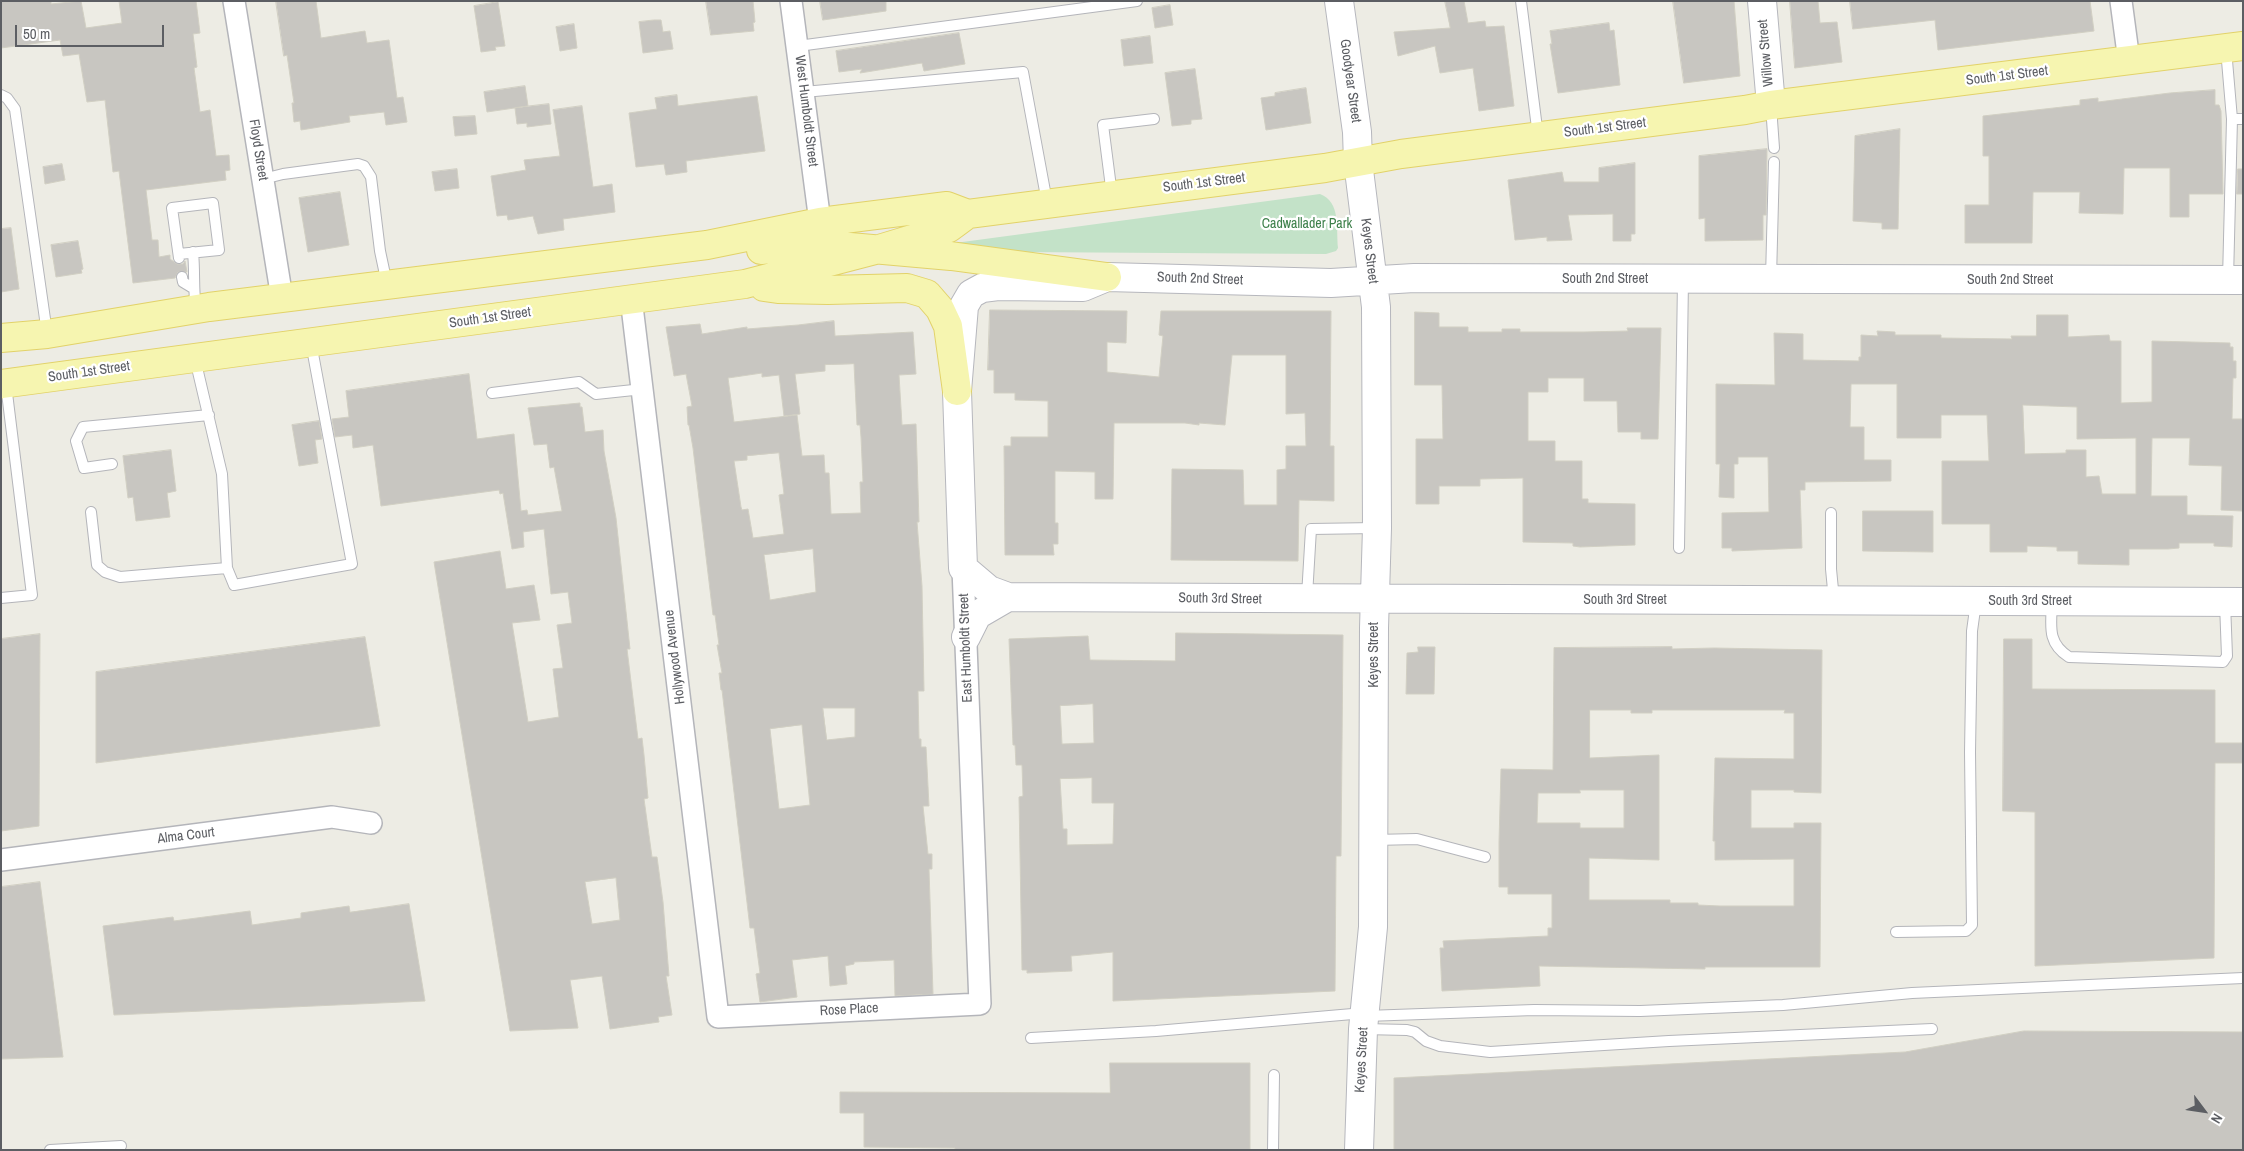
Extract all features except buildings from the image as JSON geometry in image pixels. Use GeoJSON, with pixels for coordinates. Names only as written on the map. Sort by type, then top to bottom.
{"type":"FeatureCollection","features":[{"type":"Feature","properties":{"kind":"main road","name":"South 1st Street"},"geometry":{"type":"LineString","coordinates":[[3,384],[745,284],[879,249],[949,228],[968,214],[1771,105],[2234,47]]}},
{"type":"Feature","properties":{"kind":"main road","name":"South 1st Street"},"geometry":{"type":"LineString","coordinates":[[1,338],[47,334],[195,299],[282,298],[707,245],[820,222],[947,206],[968,214]]}},
{"type":"Feature","properties":{"kind":"main road"},"geometry":{"type":"LineString","coordinates":[[707,245],[736,252],[816,244],[879,249],[1107,277]]}},
{"type":"Feature","properties":{"kind":"main road"},"geometry":{"type":"LineString","coordinates":[[745,284],[778,289],[907,288],[927,294],[940,309],[948,326],[957,391]]}},
{"type":"Feature","properties":{"kind":"street","name":"Floyd Street"},"geometry":{"type":"LineString","coordinates":[[234,1],[282,298]]}},
{"type":"Feature","properties":{"kind":"street","name":"West Humboldt Street"},"geometry":{"type":"LineString","coordinates":[[791,1],[820,222]]}},
{"type":"Feature","properties":{"kind":"street","name":"Goodyear Street"},"geometry":{"type":"LineString","coordinates":[[1339,1],[1357,132],[1358,162]]}},
{"type":"Feature","properties":{"kind":"street","name":"Willow Street"},"geometry":{"type":"LineString","coordinates":[[1762,1],[1771,105]]}},
{"type":"Feature","properties":{"kind":"street"},"geometry":{"type":"LineString","coordinates":[[2121,1],[2128,61]]}},
{"type":"Feature","properties":{"kind":"street","name":"Keyes Street"},"geometry":{"type":"LineString","coordinates":[[1358,162],[1376,308],[1377,528],[1373,927],[1365,1019],[1359,1150]]}},
{"type":"Feature","properties":{"kind":"street","name":"South 2nd Street"},"geometry":{"type":"LineString","coordinates":[[970,294],[982,288],[998,286],[1083,287],[1107,277],[1331,283],[1373,282],[1414,278],[2235,280]]}},
{"type":"Feature","properties":{"kind":"street","name":"East Humboldt Street"},"geometry":{"type":"LineString","coordinates":[[970,294],[964,306],[962,320],[957,391],[980,1004]]}},
{"type":"Feature","properties":{"kind":"street","name":"Hollywood Avenue"},"geometry":{"type":"LineString","coordinates":[[631,298],[718,1016]]}},
{"type":"Feature","properties":{"kind":"street"},"geometry":{"type":"LineString","coordinates":[[963,568],[989,590],[1008,597]]}},
{"type":"Feature","properties":{"kind":"street"},"geometry":{"type":"LineString","coordinates":[[966,637],[977,615],[1008,597]]}},
{"type":"Feature","properties":{"kind":"street","name":"South 3rd Street"},"geometry":{"type":"LineString","coordinates":[[1008,597],[1307,600],[2234,602]]}},
{"type":"Feature","properties":{"kind":"street","name":"Alma Court"},"geometry":{"type":"LineString","coordinates":[[1,860],[332,817],[371,823]]}},
{"type":"Feature","properties":{"kind":"street","name":"Rose Place"},"geometry":{"type":"LineString","coordinates":[[718,1016],[980,1004]]}},
{"type":"Feature","properties":{"kind":"lane"},"geometry":{"type":"LineString","coordinates":[[798,46],[1137,1]]}},
{"type":"Feature","properties":{"kind":"lane"},"geometry":{"type":"LineString","coordinates":[[1521,1],[1538,136]]}},
{"type":"Feature","properties":{"kind":"lane"},"geometry":{"type":"LineString","coordinates":[[2234,47],[2238,119],[2235,280]]}},
{"type":"Feature","properties":{"kind":"lane"},"geometry":{"type":"LineString","coordinates":[[804,92],[1023,72],[1047,203]]}},
{"type":"Feature","properties":{"kind":"lane"},"geometry":{"type":"LineString","coordinates":[[1,95],[7,98],[15,109],[47,334]]}},
{"type":"Feature","properties":{"kind":"lane"},"geometry":{"type":"LineString","coordinates":[[1771,105],[1774,148]]}},
{"type":"Feature","properties":{"kind":"lane"},"geometry":{"type":"LineString","coordinates":[[1112,195],[1103,125],[1154,119]]}},
{"type":"Feature","properties":{"kind":"lane"},"geometry":{"type":"LineString","coordinates":[[1771,279],[1774,162]]}},
{"type":"Feature","properties":{"kind":"lane"},"geometry":{"type":"LineString","coordinates":[[263,179],[283,174],[358,164],[364,166],[371,177],[380,251],[387,285]]}},
{"type":"Feature","properties":{"kind":"lane"},"geometry":{"type":"LineString","coordinates":[[214,203],[219,250],[193,252],[179,256],[172,208],[214,203]]}},
{"type":"Feature","properties":{"kind":"lane"},"geometry":{"type":"LineString","coordinates":[[193,252],[196,281],[195,299]]}},
{"type":"Feature","properties":{"kind":"lane"},"geometry":{"type":"LineString","coordinates":[[182,277],[195,299]]}},
{"type":"Feature","properties":{"kind":"lane"},"geometry":{"type":"LineString","coordinates":[[1679,548],[1683,279]]}},
{"type":"Feature","properties":{"kind":"lane"},"geometry":{"type":"LineString","coordinates":[[195,358],[222,474],[227,568],[234,585],[352,564],[310,342]]}},
{"type":"Feature","properties":{"kind":"lane"},"geometry":{"type":"LineString","coordinates":[[492,393],[579,382],[596,394],[642,389]]}},
{"type":"Feature","properties":{"kind":"lane"},"geometry":{"type":"LineString","coordinates":[[1,598],[32,595],[3,384]]}},
{"type":"Feature","properties":{"kind":"lane"},"geometry":{"type":"LineString","coordinates":[[112,464],[84,468],[76,441],[83,426],[209,415]]}},
{"type":"Feature","properties":{"kind":"lane"},"geometry":{"type":"LineString","coordinates":[[91,512],[97,565],[105,572],[120,578],[227,568]]}},
{"type":"Feature","properties":{"kind":"lane"},"geometry":{"type":"LineString","coordinates":[[1832,513],[1831,569],[1834,601]]}},
{"type":"Feature","properties":{"kind":"lane"},"geometry":{"type":"LineString","coordinates":[[1307,600],[1311,529],[1377,528]]}},
{"type":"Feature","properties":{"kind":"lane"},"geometry":{"type":"LineString","coordinates":[[1896,932],[1966,932],[1972,925],[1970,752],[1972,631],[1976,601]]}},
{"type":"Feature","properties":{"kind":"lane"},"geometry":{"type":"LineString","coordinates":[[2052,602],[2052,635],[2057,650],[2069,657],[2223,662],[2227,656],[2234,602]]}},
{"type":"Feature","properties":{"kind":"lane"},"geometry":{"type":"LineString","coordinates":[[1373,840],[1417,839],[1485,857]]}},
{"type":"Feature","properties":{"kind":"lane"},"geometry":{"type":"LineString","coordinates":[[1031,1038],[1534,1010],[1640,1010],[1783,1005],[1912,993],[2243,978]]}},
{"type":"Feature","properties":{"kind":"lane"},"geometry":{"type":"LineString","coordinates":[[1365,1019],[1415,1032],[1426,1041],[1440,1046],[1490,1052],[1669,1041],[1932,1029]]}},
{"type":"Feature","properties":{"kind":"lane"},"geometry":{"type":"LineString","coordinates":[[1273,1150],[1274,1075]]}},
{"type":"Feature","properties":{"kind":"lane"},"geometry":{"type":"LineString","coordinates":[[50,1150],[122,1146]]}},
{"type":"Feature","properties":{"kind":"green space","name":"Cadwallader Park"},"geometry":{"type":"Polygon","coordinates":[[[1320,194],[1331,203],[1337,224],[1338,248],[1336,251],[1326,254],[1015,252],[955,243],[1320,194]]]}}]}
